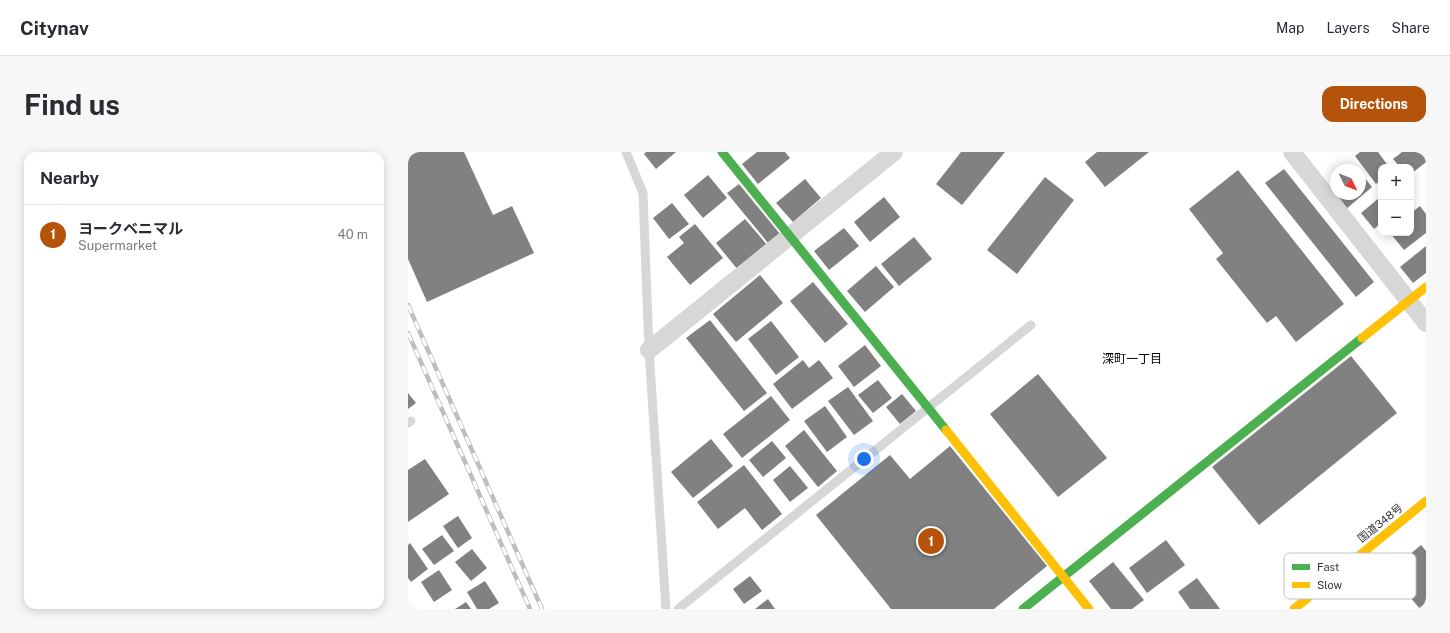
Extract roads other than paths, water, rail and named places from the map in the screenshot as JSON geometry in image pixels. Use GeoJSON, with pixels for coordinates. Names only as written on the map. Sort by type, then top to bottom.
{"type":"FeatureCollection","features":[{"type":"Feature","properties":{"kind":"main road"},"geometry":{"type":"LineString","coordinates":[[722,152],[1089,609]]}},
{"type":"Feature","properties":{"kind":"main road"},"geometry":{"type":"LineString","coordinates":[[1023,609],[1426,287]]}},
{"type":"Feature","properties":{"kind":"main road","name":"国道348号"},"geometry":{"type":"LineString","coordinates":[[1362,553],[1426,501]]}},
{"type":"Feature","properties":{"kind":"main road","name":"国道348号"},"geometry":{"type":"LineString","coordinates":[[1294,609],[1306,599]]}},
{"type":"Feature","properties":{"kind":"street"},"geometry":{"type":"LineString","coordinates":[[649,350],[894,152]]}},
{"type":"Feature","properties":{"kind":"street"},"geometry":{"type":"LineString","coordinates":[[1292,152],[1426,323]]}},
{"type":"Feature","properties":{"kind":"lane"},"geometry":{"type":"LineString","coordinates":[[626,152],[643,193],[649,350],[666,609]]}},
{"type":"Feature","properties":{"kind":"lane"},"geometry":{"type":"LineString","coordinates":[[678,609],[1031,325]]}},
{"type":"Feature","properties":{"kind":"railway"},"geometry":{"type":"LineString","coordinates":[[408,305],[542,609]]}},
{"type":"Feature","properties":{"kind":"railway"},"geometry":{"type":"LineString","coordinates":[[408,333],[530,609]]}},
{"type":"Feature","properties":{"kind":"place","name":"ヨークベニマル"},"geometry":{"type":"Point","coordinates":[931,541]}},
{"type":"Feature","properties":{"kind":"district","name":"深町一丁目"},"geometry":{"type":"Point","coordinates":[1132,359]}}]}
